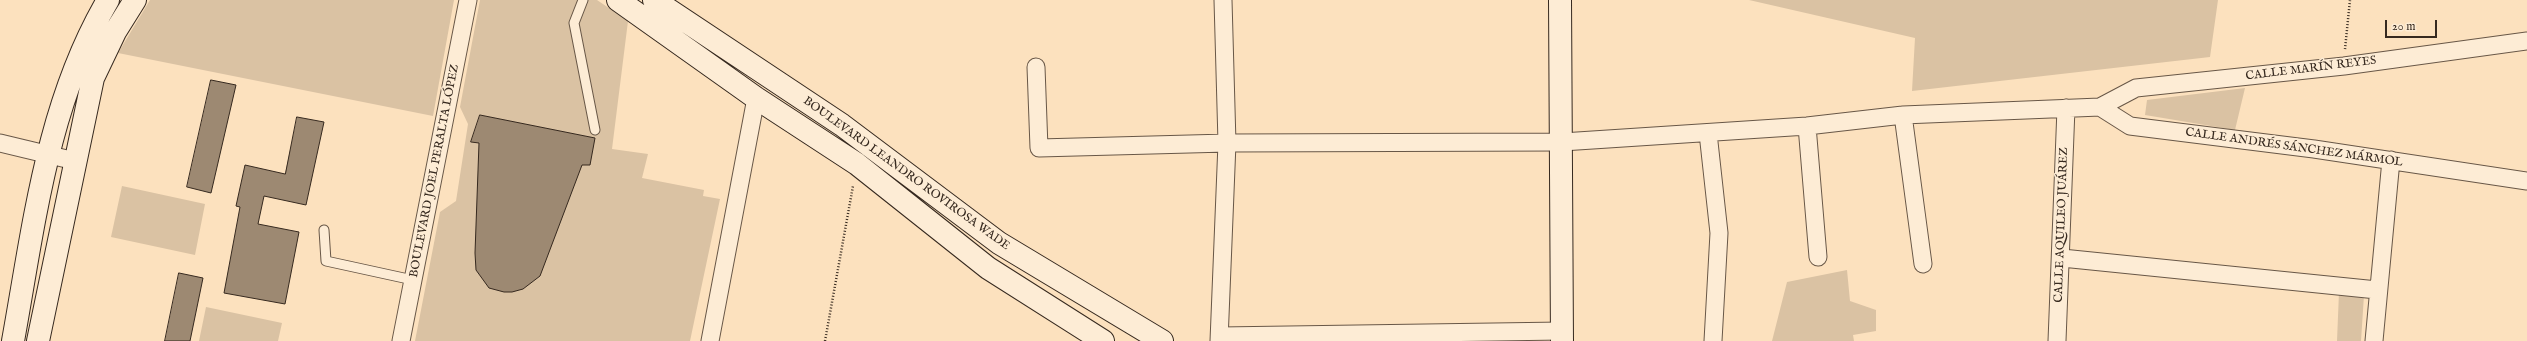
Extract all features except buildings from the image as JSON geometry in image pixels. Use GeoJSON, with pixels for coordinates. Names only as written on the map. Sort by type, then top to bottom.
{"type":"FeatureCollection","features":[{"type":"Feature","properties":{"kind":"main road"},"geometry":{"type":"LineString","coordinates":[[12,341],[47,154],[72,72],[108,0]]}},
{"type":"Feature","properties":{"kind":"main road"},"geometry":{"type":"LineString","coordinates":[[38,341],[93,78],[115,32],[134,0]]}},
{"type":"Feature","properties":{"kind":"main road","name":"BOULEVARD LEANDRO ROVIROSA WADE"},"geometry":{"type":"LineString","coordinates":[[618,0],[756,98],[857,164],[988,268],[1082,335],[1103,341]]}},
{"type":"Feature","properties":{"kind":"main road","name":"BOULEVARD LEANDRO ROVIROSA WADE"},"geometry":{"type":"LineString","coordinates":[[654,0],[842,125],[999,243],[1162,341]]}},
{"type":"Feature","properties":{"kind":"main road"},"geometry":{"type":"LineString","coordinates":[[1560,0],[1562,336]]}},
{"type":"Feature","properties":{"kind":"main road"},"geometry":{"type":"LineString","coordinates":[[988,268],[999,243]]}},
{"type":"Feature","properties":{"kind":"street","name":"BOULEVARD JOEL PERALTA LÓPEZ"},"geometry":{"type":"LineString","coordinates":[[401,341],[468,0]]}},
{"type":"Feature","properties":{"kind":"street"},"geometry":{"type":"LineString","coordinates":[[1223,0],[1227,143],[1220,339],[1562,336]]}},
{"type":"Feature","properties":{"kind":"street","name":"CALLE MARÍN REYES"},"geometry":{"type":"LineString","coordinates":[[2100,107],[2136,88],[2344,66],[2527,42]]}},
{"type":"Feature","properties":{"kind":"street"},"geometry":{"type":"LineString","coordinates":[[1036,67],[1039,148],[1227,143],[1562,142],[1807,126],[1903,115],[2100,107]]}},
{"type":"Feature","properties":{"kind":"street"},"geometry":{"type":"LineString","coordinates":[[710,341],[756,98]]}},
{"type":"Feature","properties":{"kind":"street","name":"CALLE ANDRÉS SÁNCHEZ MÁRMOL"},"geometry":{"type":"LineString","coordinates":[[2100,107],[2130,126],[2391,160],[2527,181]]}},
{"type":"Feature","properties":{"kind":"street","name":"CALLE AQUILEO JUÁREZ"},"geometry":{"type":"LineString","coordinates":[[2057,341],[2062,258],[2066,108]]}},
{"type":"Feature","properties":{"kind":"street"},"geometry":{"type":"LineString","coordinates":[[1903,115],[1923,264]]}},
{"type":"Feature","properties":{"kind":"street"},"geometry":{"type":"LineString","coordinates":[[1807,126],[1818,258]]}},
{"type":"Feature","properties":{"kind":"street"},"geometry":{"type":"LineString","coordinates":[[1708,133],[1719,233],[1713,341]]}},
{"type":"Feature","properties":{"kind":"street"},"geometry":{"type":"LineString","coordinates":[[0,143],[75,161]]}},
{"type":"Feature","properties":{"kind":"street"},"geometry":{"type":"LineString","coordinates":[[2374,341],[2377,290],[2391,160]]}},
{"type":"Feature","properties":{"kind":"street"},"geometry":{"type":"LineString","coordinates":[[2062,258],[2377,290]]}},
{"type":"Feature","properties":{"kind":"lane"},"geometry":{"type":"LineString","coordinates":[[583,0],[574,23],[595,130]]}},
{"type":"Feature","properties":{"kind":"lane"},"geometry":{"type":"LineString","coordinates":[[324,230],[326,261],[413,280]]}},
{"type":"Feature","properties":{"kind":"path"},"geometry":{"type":"LineString","coordinates":[[2344,66],[2350,0]]}},
{"type":"Feature","properties":{"kind":"path"},"geometry":{"type":"LineString","coordinates":[[825,341],[857,164]]}},
{"type":"Feature","properties":{"kind":"shaded area"},"geometry":{"type":"Polygon","coordinates":[[[150,0],[454,0],[433,116],[118,53],[150,0]]]}},
{"type":"Feature","properties":{"kind":"shaded area"},"geometry":{"type":"Polygon","coordinates":[[[480,0],[597,0],[628,21],[612,149],[648,154],[642,178],[704,190],[703,196],[720,199],[690,341],[415,341],[440,212],[456,201],[468,124],[460,107],[480,0]]]}},
{"type":"Feature","properties":{"kind":"shaded area"},"geometry":{"type":"Polygon","coordinates":[[[1749,0],[2218,0],[2210,57],[1912,91],[1915,38],[1749,0]]]}},
{"type":"Feature","properties":{"kind":"shaded area"},"geometry":{"type":"Polygon","coordinates":[[[2245,88],[2235,130],[2145,115],[2147,100],[2245,88]]]}},
{"type":"Feature","properties":{"kind":"shaded area"},"geometry":{"type":"Polygon","coordinates":[[[122,186],[205,204],[195,255],[111,237],[122,186]]]}},
{"type":"Feature","properties":{"kind":"shaded area"},"geometry":{"type":"Polygon","coordinates":[[[1847,270],[1850,301],[1876,310],[1876,331],[1853,335],[1854,341],[1772,341],[1787,282],[1847,270]]]}},
{"type":"Feature","properties":{"kind":"shaded area"},"geometry":{"type":"Polygon","coordinates":[[[2339,292],[2364,295],[2361,341],[2337,341],[2339,292]]]}},
{"type":"Feature","properties":{"kind":"shaded area"},"geometry":{"type":"Polygon","coordinates":[[[206,307],[282,323],[278,341],[199,341],[206,307]]]}}]}
